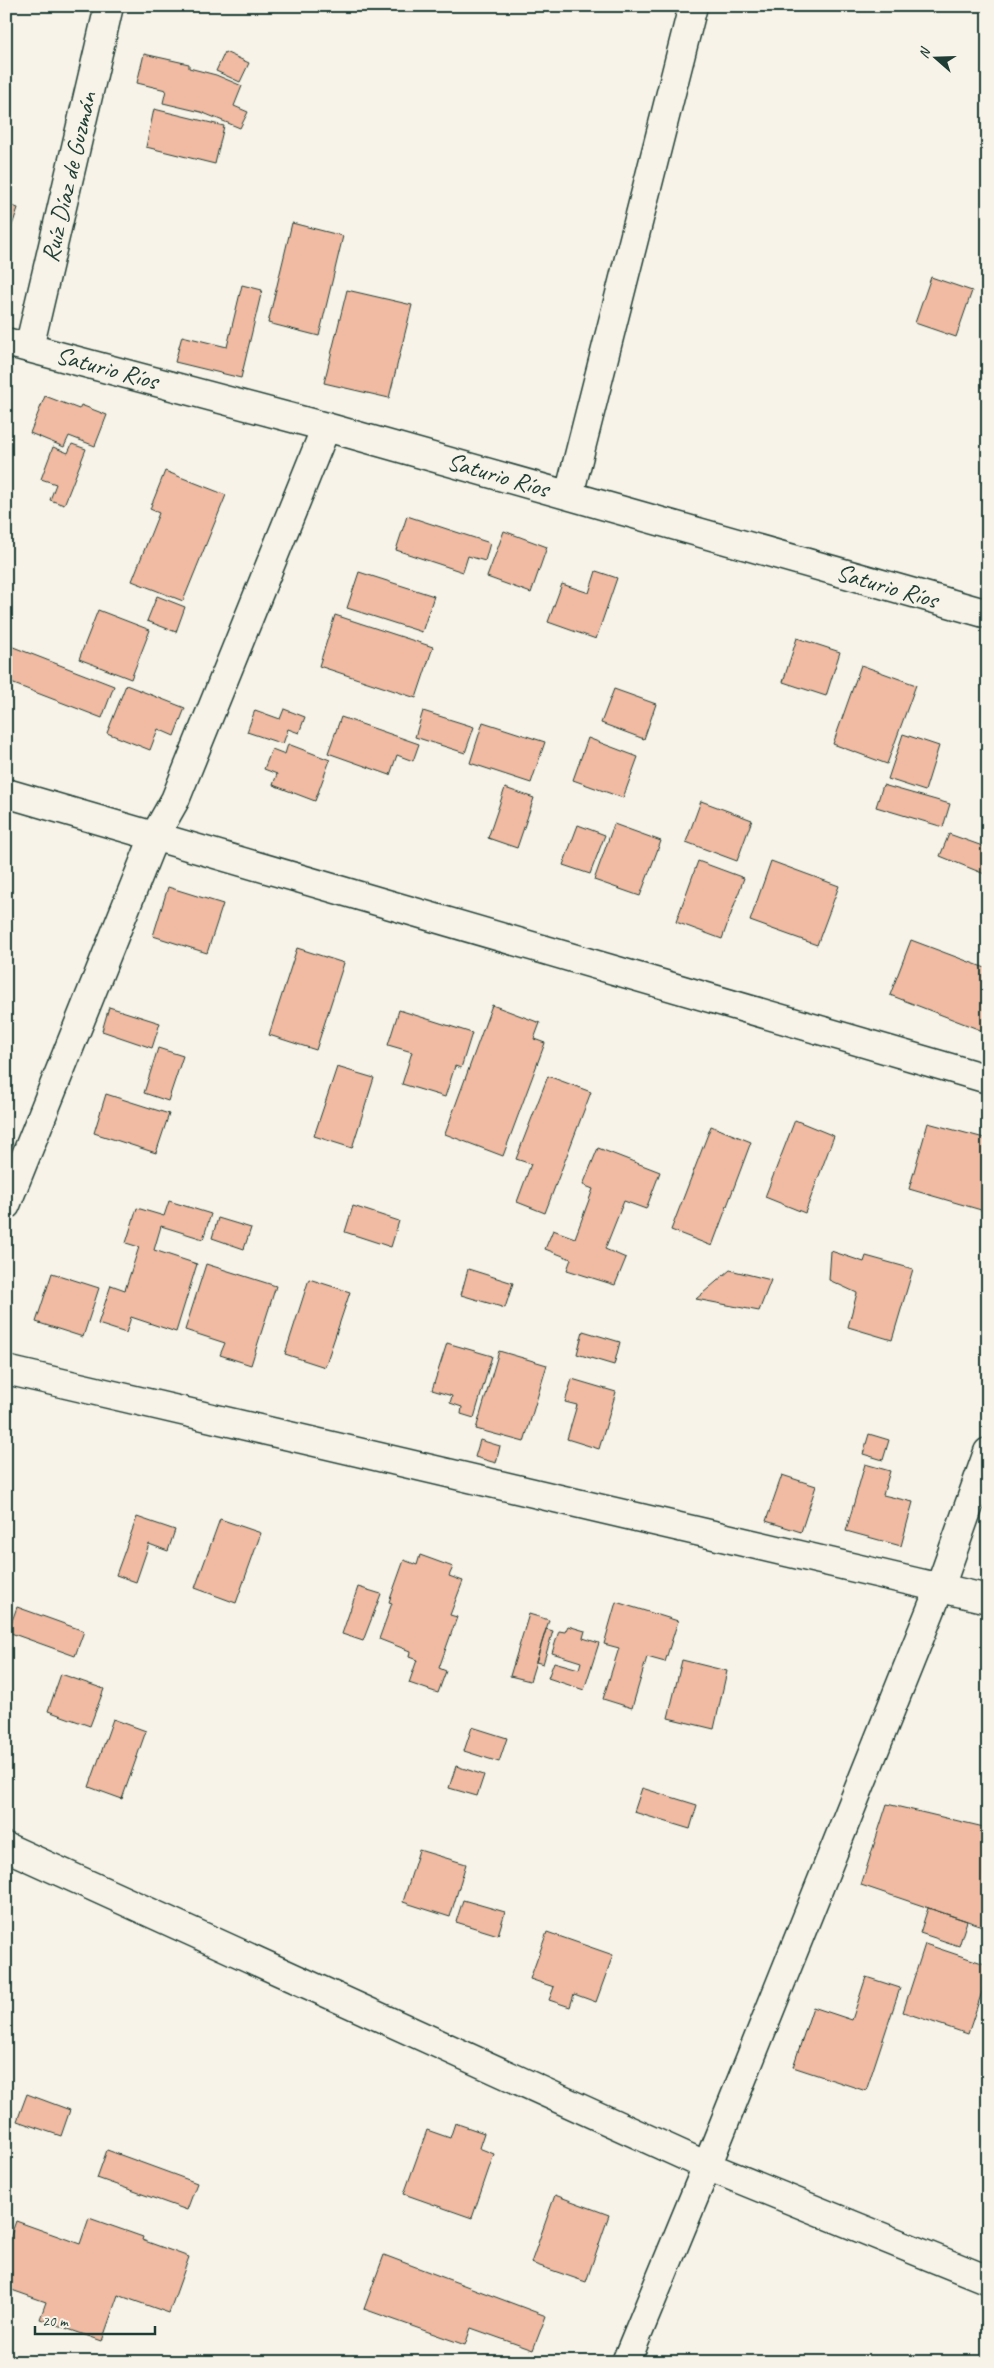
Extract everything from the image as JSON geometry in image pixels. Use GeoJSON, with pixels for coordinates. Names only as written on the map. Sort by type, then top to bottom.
{"type":"FeatureCollection","features":[{"type":"Feature","properties":{"kind":"street","name":"Ruíz Díaz de Guzmán"},"geometry":{"type":"LineString","coordinates":[[18,345],[109,6]]}},
{"type":"Feature","properties":{"kind":"street"},"geometry":{"type":"LineString","coordinates":[[569,495],[693,6]]}},
{"type":"Feature","properties":{"kind":"street","name":"Saturio Ríos"},"geometry":{"type":"LineString","coordinates":[[18,345],[326,427],[988,614]]}},
{"type":"Feature","properties":{"kind":"street"},"geometry":{"type":"LineString","coordinates":[[6,1205],[154,837],[175,800],[326,427]]}},
{"type":"Feature","properties":{"kind":"street"},"geometry":{"type":"LineString","coordinates":[[6,793],[988,1079]]}},
{"type":"Feature","properties":{"kind":"street"},"geometry":{"type":"LineString","coordinates":[[6,1370],[988,1599]]}},
{"type":"Feature","properties":{"kind":"street"},"geometry":{"type":"LineString","coordinates":[[626,2362],[940,1587],[988,1452]]}},
{"type":"Feature","properties":{"kind":"street"},"geometry":{"type":"LineString","coordinates":[[6,1847],[707,2166],[988,2280]]}},
{"type":"Feature","properties":{"kind":"building"},"geometry":{"type":"Polygon","coordinates":[[[225,52],[249,63],[240,82],[216,71],[225,52]]]}},
{"type":"Feature","properties":{"kind":"building"},"geometry":{"type":"Polygon","coordinates":[[[144,54],[189,64],[189,68],[216,75],[242,86],[234,106],[248,112],[240,128],[201,112],[163,103],[166,90],[137,83],[144,54]]]}},
{"type":"Feature","properties":{"kind":"building"},"geometry":{"type":"Polygon","coordinates":[[[154,109],[224,126],[215,164],[146,147],[154,109]]]}},
{"type":"Feature","properties":{"kind":"building"},"geometry":{"type":"Polygon","coordinates":[[[6,204],[18,208],[6,243],[6,204]]]}},
{"type":"Feature","properties":{"kind":"building"},"geometry":{"type":"Polygon","coordinates":[[[292,223],[343,236],[319,336],[268,323],[292,223]]]}},
{"type":"Feature","properties":{"kind":"building"},"geometry":{"type":"Polygon","coordinates":[[[931,277],[972,291],[956,337],[915,323],[931,277]]]}},
{"type":"Feature","properties":{"kind":"building"},"geometry":{"type":"Polygon","coordinates":[[[242,285],[262,290],[241,378],[175,362],[182,336],[227,347],[242,285]]]}},
{"type":"Feature","properties":{"kind":"building"},"geometry":{"type":"Polygon","coordinates":[[[347,290],[412,305],[389,398],[324,383],[347,290]]]}},
{"type":"Feature","properties":{"kind":"building"},"geometry":{"type":"Polygon","coordinates":[[[45,396],[79,409],[81,405],[107,415],[95,446],[69,436],[64,447],[30,433],[45,396]]]}},
{"type":"Feature","properties":{"kind":"building"},"geometry":{"type":"Polygon","coordinates":[[[72,444],[86,449],[64,505],[50,500],[56,484],[41,479],[53,447],[68,453],[72,444]]]}},
{"type":"Feature","properties":{"kind":"building"},"geometry":{"type":"Polygon","coordinates":[[[165,471],[226,495],[183,601],[132,581],[159,513],[150,509],[165,471]]]}},
{"type":"Feature","properties":{"kind":"building"},"geometry":{"type":"Polygon","coordinates":[[[407,516],[490,543],[485,561],[468,556],[463,572],[396,550],[407,516]]]}},
{"type":"Feature","properties":{"kind":"building"},"geometry":{"type":"Polygon","coordinates":[[[504,531],[547,547],[531,593],[487,577],[504,531]]]}},
{"type":"Feature","properties":{"kind":"building"},"geometry":{"type":"Polygon","coordinates":[[[596,571],[617,578],[596,639],[548,622],[562,584],[589,593],[596,571]]]}},
{"type":"Feature","properties":{"kind":"building"},"geometry":{"type":"Polygon","coordinates":[[[359,572],[434,596],[422,632],[347,608],[359,572]]]}},
{"type":"Feature","properties":{"kind":"building"},"geometry":{"type":"Polygon","coordinates":[[[157,596],[185,607],[176,632],[147,621],[157,596]]]}},
{"type":"Feature","properties":{"kind":"building"},"geometry":{"type":"Polygon","coordinates":[[[98,610],[150,630],[131,679],[79,659],[98,610]]]}},
{"type":"Feature","properties":{"kind":"building"},"geometry":{"type":"Polygon","coordinates":[[[335,615],[433,647],[416,698],[319,666],[335,615]]]}},
{"type":"Feature","properties":{"kind":"building"},"geometry":{"type":"Polygon","coordinates":[[[797,638],[840,652],[826,696],[783,682],[797,638]]]}},
{"type":"Feature","properties":{"kind":"building"},"geometry":{"type":"Polygon","coordinates":[[[8,645],[114,686],[102,718],[6,681],[6,650],[8,645]]]}},
{"type":"Feature","properties":{"kind":"building"},"geometry":{"type":"Polygon","coordinates":[[[861,665],[916,685],[887,764],[833,744],[861,665]]]}},
{"type":"Feature","properties":{"kind":"building"},"geometry":{"type":"Polygon","coordinates":[[[126,685],[185,708],[174,736],[158,729],[150,750],[107,733],[126,685]]]}},
{"type":"Feature","properties":{"kind":"building"},"geometry":{"type":"Polygon","coordinates":[[[614,689],[656,704],[644,739],[601,723],[614,689]]]}},
{"type":"Feature","properties":{"kind":"building"},"geometry":{"type":"Polygon","coordinates":[[[284,709],[305,717],[299,733],[288,729],[283,744],[247,732],[255,710],[280,719],[284,709]]]}},
{"type":"Feature","properties":{"kind":"building"},"geometry":{"type":"Polygon","coordinates":[[[423,711],[474,727],[465,753],[415,737],[423,711]]]}},
{"type":"Feature","properties":{"kind":"building"},"geometry":{"type":"Polygon","coordinates":[[[341,717],[419,744],[413,761],[397,755],[390,775],[328,753],[341,717]]]}},
{"type":"Feature","properties":{"kind":"building"},"geometry":{"type":"Polygon","coordinates":[[[483,722],[545,742],[531,783],[470,763],[483,722]]]}},
{"type":"Feature","properties":{"kind":"building"},"geometry":{"type":"Polygon","coordinates":[[[988,730],[988,751],[981,749],[988,730]]]}},
{"type":"Feature","properties":{"kind":"building"},"geometry":{"type":"Polygon","coordinates":[[[903,734],[939,746],[925,791],[888,779],[903,734]]]}},
{"type":"Feature","properties":{"kind":"building"},"geometry":{"type":"Polygon","coordinates":[[[588,738],[638,757],[623,798],[573,780],[588,738]]]}},
{"type":"Feature","properties":{"kind":"building"},"geometry":{"type":"Polygon","coordinates":[[[288,744],[330,760],[315,801],[273,785],[277,774],[264,769],[272,749],[285,754],[288,744]]]}},
{"type":"Feature","properties":{"kind":"building"},"geometry":{"type":"Polygon","coordinates":[[[883,785],[950,804],[943,827],[876,807],[883,785]]]}},
{"type":"Feature","properties":{"kind":"building"},"geometry":{"type":"Polygon","coordinates":[[[505,788],[534,798],[517,848],[488,838],[505,788]]]}},
{"type":"Feature","properties":{"kind":"building"},"geometry":{"type":"Polygon","coordinates":[[[701,801],[752,820],[737,861],[686,842],[701,801]]]}},
{"type":"Feature","properties":{"kind":"building"},"geometry":{"type":"Polygon","coordinates":[[[614,824],[661,841],[640,896],[594,880],[614,824]]]}},
{"type":"Feature","properties":{"kind":"building"},"geometry":{"type":"Polygon","coordinates":[[[578,825],[605,835],[590,874],[563,865],[578,825]]]}},
{"type":"Feature","properties":{"kind":"building"},"geometry":{"type":"Polygon","coordinates":[[[949,834],[988,848],[987,875],[940,856],[949,834]]]}},
{"type":"Feature","properties":{"kind":"building"},"geometry":{"type":"Polygon","coordinates":[[[698,861],[744,878],[722,939],[676,922],[698,861]]]}},
{"type":"Feature","properties":{"kind":"building"},"geometry":{"type":"Polygon","coordinates":[[[771,861],[839,886],[817,945],[750,921],[771,861]]]}},
{"type":"Feature","properties":{"kind":"building"},"geometry":{"type":"Polygon","coordinates":[[[168,887],[223,904],[207,953],[153,936],[168,887]]]}},
{"type":"Feature","properties":{"kind":"building"},"geometry":{"type":"Polygon","coordinates":[[[911,940],[988,969],[988,1018],[983,1031],[890,995],[911,940]]]}},
{"type":"Feature","properties":{"kind":"building"},"geometry":{"type":"Polygon","coordinates":[[[297,948],[344,963],[316,1050],[269,1035],[297,948]]]}},
{"type":"Feature","properties":{"kind":"building"},"geometry":{"type":"Polygon","coordinates":[[[492,1005],[540,1023],[534,1039],[545,1043],[503,1156],[445,1134],[492,1005]]]}},
{"type":"Feature","properties":{"kind":"building"},"geometry":{"type":"Polygon","coordinates":[[[109,1007],[160,1023],[152,1048],[102,1031],[109,1007]]]}},
{"type":"Feature","properties":{"kind":"building"},"geometry":{"type":"Polygon","coordinates":[[[399,1010],[472,1033],[461,1068],[455,1066],[445,1097],[402,1084],[412,1052],[388,1045],[399,1010]]]}},
{"type":"Feature","properties":{"kind":"building"},"geometry":{"type":"Polygon","coordinates":[[[158,1048],[183,1056],[168,1101],[144,1093],[158,1048]]]}},
{"type":"Feature","properties":{"kind":"building"},"geometry":{"type":"Polygon","coordinates":[[[337,1067],[374,1078],[352,1148],[314,1136],[337,1067]]]}},
{"type":"Feature","properties":{"kind":"building"},"geometry":{"type":"Polygon","coordinates":[[[548,1076],[591,1092],[545,1213],[517,1202],[531,1164],[516,1159],[548,1076]]]}},
{"type":"Feature","properties":{"kind":"building"},"geometry":{"type":"Polygon","coordinates":[[[106,1094],[169,1114],[156,1153],[94,1133],[106,1094]]]}},
{"type":"Feature","properties":{"kind":"building"},"geometry":{"type":"Polygon","coordinates":[[[795,1120],[834,1136],[805,1213],[765,1197],[795,1120]]]}},
{"type":"Feature","properties":{"kind":"building"},"geometry":{"type":"Polygon","coordinates":[[[928,1123],[988,1139],[988,1212],[909,1189],[928,1123]]]}},
{"type":"Feature","properties":{"kind":"building"},"geometry":{"type":"Polygon","coordinates":[[[711,1126],[751,1142],[712,1246],[671,1230],[711,1126]]]}},
{"type":"Feature","properties":{"kind":"building"},"geometry":{"type":"Polygon","coordinates":[[[598,1148],[660,1172],[646,1209],[624,1201],[605,1249],[626,1258],[615,1285],[567,1270],[571,1259],[545,1249],[553,1230],[575,1238],[593,1189],[583,1185],[598,1148]]]}},
{"type":"Feature","properties":{"kind":"building"},"geometry":{"type":"Polygon","coordinates":[[[169,1201],[211,1214],[203,1239],[161,1226],[154,1250],[197,1264],[176,1332],[131,1317],[126,1333],[98,1324],[111,1285],[125,1290],[139,1247],[126,1243],[137,1208],[164,1216],[169,1201]]]}},
{"type":"Feature","properties":{"kind":"building"},"geometry":{"type":"Polygon","coordinates":[[[353,1206],[399,1221],[391,1247],[345,1232],[353,1206]]]}},
{"type":"Feature","properties":{"kind":"building"},"geometry":{"type":"Polygon","coordinates":[[[218,1218],[251,1228],[244,1249],[212,1238],[218,1218]]]}},
{"type":"Feature","properties":{"kind":"building"},"geometry":{"type":"Polygon","coordinates":[[[831,1251],[864,1262],[866,1256],[913,1269],[892,1340],[848,1327],[857,1293],[829,1280],[831,1251]]]}},
{"type":"Feature","properties":{"kind":"building"},"geometry":{"type":"Polygon","coordinates":[[[206,1264],[276,1286],[251,1365],[220,1355],[225,1343],[185,1330],[206,1264]]]}},
{"type":"Feature","properties":{"kind":"building"},"geometry":{"type":"Polygon","coordinates":[[[468,1269],[513,1283],[505,1308],[461,1295],[468,1269]]]}},
{"type":"Feature","properties":{"kind":"building"},"geometry":{"type":"Polygon","coordinates":[[[730,1270],[771,1280],[759,1311],[696,1299],[730,1270]]]}},
{"type":"Feature","properties":{"kind":"building"},"geometry":{"type":"Polygon","coordinates":[[[52,1273],[99,1288],[83,1337],[36,1322],[52,1273]]]}},
{"type":"Feature","properties":{"kind":"building"},"geometry":{"type":"Polygon","coordinates":[[[309,1279],[350,1292],[325,1367],[285,1354],[309,1279]]]}},
{"type":"Feature","properties":{"kind":"building"},"geometry":{"type":"Polygon","coordinates":[[[583,1331],[620,1342],[614,1365],[577,1354],[583,1331]]]}},
{"type":"Feature","properties":{"kind":"building"},"geometry":{"type":"Polygon","coordinates":[[[447,1343],[492,1356],[474,1418],[461,1414],[462,1407],[450,1403],[452,1396],[432,1390],[447,1343]]]}},
{"type":"Feature","properties":{"kind":"building"},"geometry":{"type":"Polygon","coordinates":[[[499,1351],[547,1365],[524,1442],[476,1429],[499,1351]]]}},
{"type":"Feature","properties":{"kind":"building"},"geometry":{"type":"Polygon","coordinates":[[[572,1379],[616,1392],[599,1449],[567,1439],[577,1405],[565,1402],[572,1379]]]}},
{"type":"Feature","properties":{"kind":"building"},"geometry":{"type":"Polygon","coordinates":[[[869,1434],[889,1440],[883,1460],[863,1454],[869,1434]]]}},
{"type":"Feature","properties":{"kind":"building"},"geometry":{"type":"Polygon","coordinates":[[[480,1440],[500,1446],[496,1463],[475,1457],[480,1440]]]}},
{"type":"Feature","properties":{"kind":"building"},"geometry":{"type":"Polygon","coordinates":[[[865,1464],[890,1471],[883,1495],[913,1502],[901,1546],[846,1531],[865,1464]]]}},
{"type":"Feature","properties":{"kind":"building"},"geometry":{"type":"Polygon","coordinates":[[[782,1475],[816,1486],[801,1532],[766,1521],[782,1475]]]}},
{"type":"Feature","properties":{"kind":"building"},"geometry":{"type":"Polygon","coordinates":[[[137,1517],[175,1530],[168,1551],[149,1544],[136,1582],[116,1575],[137,1517]]]}},
{"type":"Feature","properties":{"kind":"building"},"geometry":{"type":"Polygon","coordinates":[[[220,1519],[261,1533],[236,1603],[195,1588],[220,1519]]]}},
{"type":"Feature","properties":{"kind":"building"},"geometry":{"type":"Polygon","coordinates":[[[420,1555],[453,1567],[449,1576],[463,1581],[450,1615],[457,1617],[439,1668],[446,1671],[438,1693],[409,1683],[417,1660],[409,1657],[410,1651],[379,1639],[392,1603],[389,1602],[404,1560],[417,1565],[420,1555]]]}},
{"type":"Feature","properties":{"kind":"building"},"geometry":{"type":"Polygon","coordinates":[[[358,1587],[381,1594],[363,1641],[342,1634],[358,1587]]]}},
{"type":"Feature","properties":{"kind":"building"},"geometry":{"type":"Polygon","coordinates":[[[616,1602],[678,1621],[665,1662],[647,1657],[632,1708],[603,1699],[619,1648],[604,1644],[616,1602]]]}},
{"type":"Feature","properties":{"kind":"building"},"geometry":{"type":"Polygon","coordinates":[[[17,1607],[84,1631],[75,1656],[8,1632],[17,1607]]]}},
{"type":"Feature","properties":{"kind":"building"},"geometry":{"type":"Polygon","coordinates":[[[529,1614],[549,1620],[530,1681],[510,1676],[529,1614]]]}},
{"type":"Feature","properties":{"kind":"building"},"geometry":{"type":"Polygon","coordinates":[[[568,1626],[585,1631],[583,1638],[599,1643],[584,1690],[548,1678],[554,1662],[579,1669],[581,1662],[552,1653],[559,1631],[565,1632],[568,1626]]]}},
{"type":"Feature","properties":{"kind":"building"},"geometry":{"type":"Polygon","coordinates":[[[546,1629],[553,1631],[543,1664],[536,1662],[546,1629]]]}},
{"type":"Feature","properties":{"kind":"building"},"geometry":{"type":"Polygon","coordinates":[[[682,1660],[727,1671],[714,1729],[668,1718],[682,1660]]]}},
{"type":"Feature","properties":{"kind":"building"},"geometry":{"type":"Polygon","coordinates":[[[61,1674],[104,1689],[90,1726],[48,1711],[61,1674]]]}},
{"type":"Feature","properties":{"kind":"building"},"geometry":{"type":"Polygon","coordinates":[[[113,1719],[146,1731],[122,1799],[89,1787],[113,1719]]]}},
{"type":"Feature","properties":{"kind":"building"},"geometry":{"type":"Polygon","coordinates":[[[472,1727],[507,1738],[499,1762],[464,1751],[472,1727]]]}},
{"type":"Feature","properties":{"kind":"building"},"geometry":{"type":"Polygon","coordinates":[[[456,1766],[484,1775],[477,1796],[449,1788],[456,1766]]]}},
{"type":"Feature","properties":{"kind":"building"},"geometry":{"type":"Polygon","coordinates":[[[642,1788],[697,1805],[690,1829],[634,1812],[642,1788]]]}},
{"type":"Feature","properties":{"kind":"building"},"geometry":{"type":"Polygon","coordinates":[[[887,1804],[988,1828],[988,1928],[861,1885],[887,1804]]]}},
{"type":"Feature","properties":{"kind":"building"},"geometry":{"type":"Polygon","coordinates":[[[419,1850],[466,1864],[450,1917],[403,1902],[419,1850]]]}},
{"type":"Feature","properties":{"kind":"building"},"geometry":{"type":"Polygon","coordinates":[[[463,1900],[505,1912],[498,1935],[456,1922],[463,1900]]]}},
{"type":"Feature","properties":{"kind":"building"},"geometry":{"type":"Polygon","coordinates":[[[928,1908],[967,1921],[959,1946],[920,1933],[928,1908]]]}},
{"type":"Feature","properties":{"kind":"building"},"geometry":{"type":"Polygon","coordinates":[[[547,1932],[613,1955],[596,2002],[574,1994],[570,2007],[549,2000],[554,1987],[530,1979],[547,1932]]]}},
{"type":"Feature","properties":{"kind":"building"},"geometry":{"type":"Polygon","coordinates":[[[925,1944],[988,1965],[988,1974],[968,2034],[903,2012],[925,1944]]]}},
{"type":"Feature","properties":{"kind":"building"},"geometry":{"type":"Polygon","coordinates":[[[866,1977],[900,1988],[866,2091],[793,2067],[813,2007],[852,2020],[866,1977]]]}},
{"type":"Feature","properties":{"kind":"building"},"geometry":{"type":"Polygon","coordinates":[[[27,2094],[70,2110],[61,2136],[17,2121],[27,2094]]]}},
{"type":"Feature","properties":{"kind":"building"},"geometry":{"type":"Polygon","coordinates":[[[455,2123],[484,2133],[479,2148],[494,2154],[472,2218],[404,2194],[427,2130],[450,2138],[455,2123]]]}},
{"type":"Feature","properties":{"kind":"building"},"geometry":{"type":"Polygon","coordinates":[[[107,2150],[197,2183],[187,2210],[97,2178],[107,2150]]]}},
{"type":"Feature","properties":{"kind":"building"},"geometry":{"type":"Polygon","coordinates":[[[555,2195],[609,2215],[586,2282],[531,2263],[555,2195]]]}},
{"type":"Feature","properties":{"kind":"building"},"geometry":{"type":"Polygon","coordinates":[[[89,2218],[143,2237],[142,2240],[189,2257],[169,2313],[118,2295],[102,2341],[40,2319],[46,2302],[6,2288],[6,2249],[16,2221],[80,2244],[89,2218]]]}},
{"type":"Feature","properties":{"kind":"building"},"geometry":{"type":"Polygon","coordinates":[[[384,2255],[546,2316],[533,2350],[471,2328],[465,2345],[364,2309],[384,2255]]]}}]}
